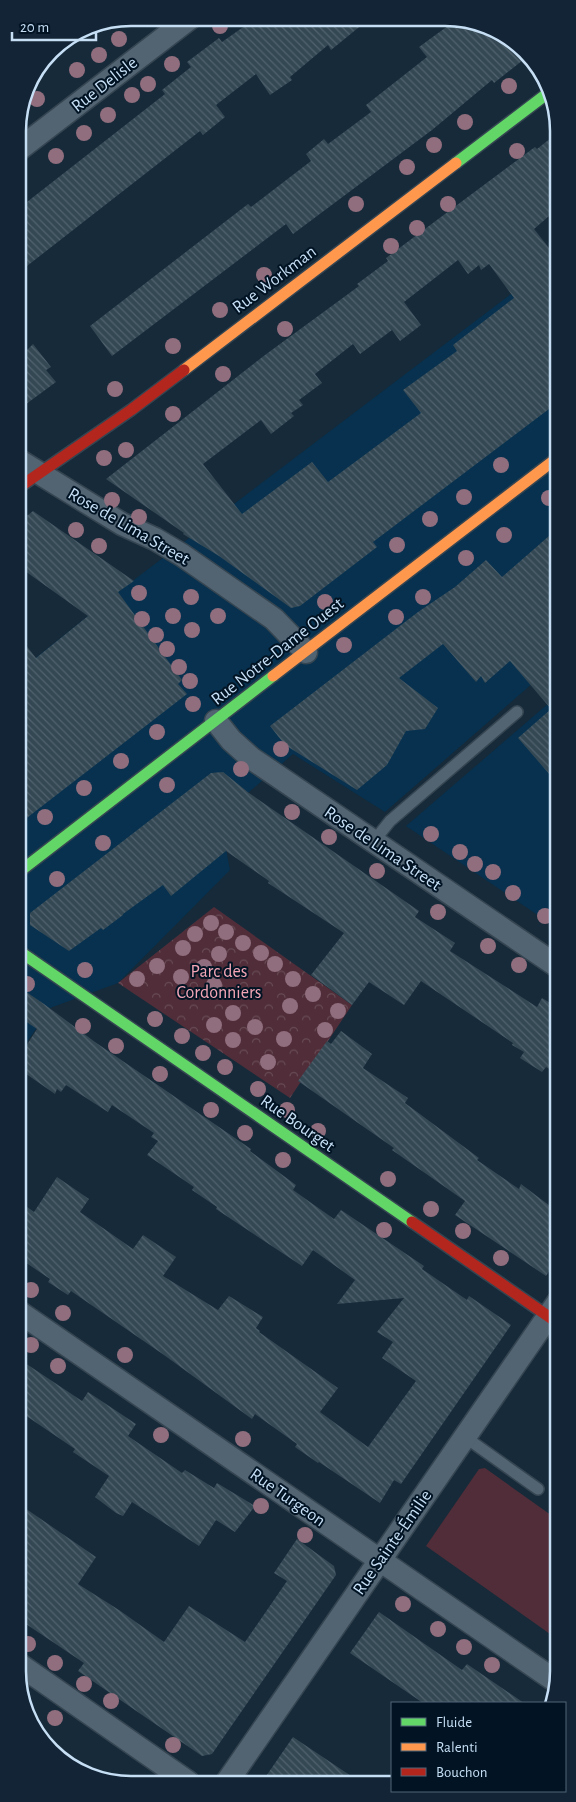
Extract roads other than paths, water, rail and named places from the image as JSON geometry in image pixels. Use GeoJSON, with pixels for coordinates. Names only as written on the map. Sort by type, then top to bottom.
{"type":"FeatureCollection","features":[{"type":"Feature","properties":{"kind":"street","name":"Rue Delisle"},"geometry":{"type":"LineString","coordinates":[[26,144],[180,26]]}},
{"type":"Feature","properties":{"kind":"street","name":"Rue Workman"},"geometry":{"type":"LineString","coordinates":[[26,483],[131,410],[543,96]]}},
{"type":"Feature","properties":{"kind":"street","name":"Rue Notre-Dame Ouest"},"geometry":{"type":"LineString","coordinates":[[26,867],[550,463]]}},
{"type":"Feature","properties":{"kind":"street","name":"Rose de Lima Street"},"geometry":{"type":"LineString","coordinates":[[26,465],[122,524],[156,539],[182,555],[274,619],[306,652]]}},
{"type":"Feature","properties":{"kind":"street","name":"Rose de Lima Street"},"geometry":{"type":"LineString","coordinates":[[216,721],[232,740],[252,758],[550,961]]}},
{"type":"Feature","properties":{"kind":"street","name":"Rue Bourget"},"geometry":{"type":"LineString","coordinates":[[26,956],[550,1311]]}},
{"type":"Feature","properties":{"kind":"street","name":"Rue Turgeon"},"geometry":{"type":"LineString","coordinates":[[26,1317],[550,1677]]}},
{"type":"Feature","properties":{"kind":"street","name":"Rue Sainte-Émilie"},"geometry":{"type":"LineString","coordinates":[[231,1776],[465,1437],[550,1321]]}},
{"type":"Feature","properties":{"kind":"street"},"geometry":{"type":"LineString","coordinates":[[26,1669],[179,1776]]}},
{"type":"Feature","properties":{"kind":"lane"},"geometry":{"type":"LineString","coordinates":[[374,841],[390,821],[517,712]]}},
{"type":"Feature","properties":{"kind":"lane"},"geometry":{"type":"LineString","coordinates":[[465,1437],[538,1489]]}},
{"type":"Feature","properties":{"kind":"park label","name":"Parc des Cordonniers"},"geometry":{"type":"Point","coordinates":[219,981]}}]}
